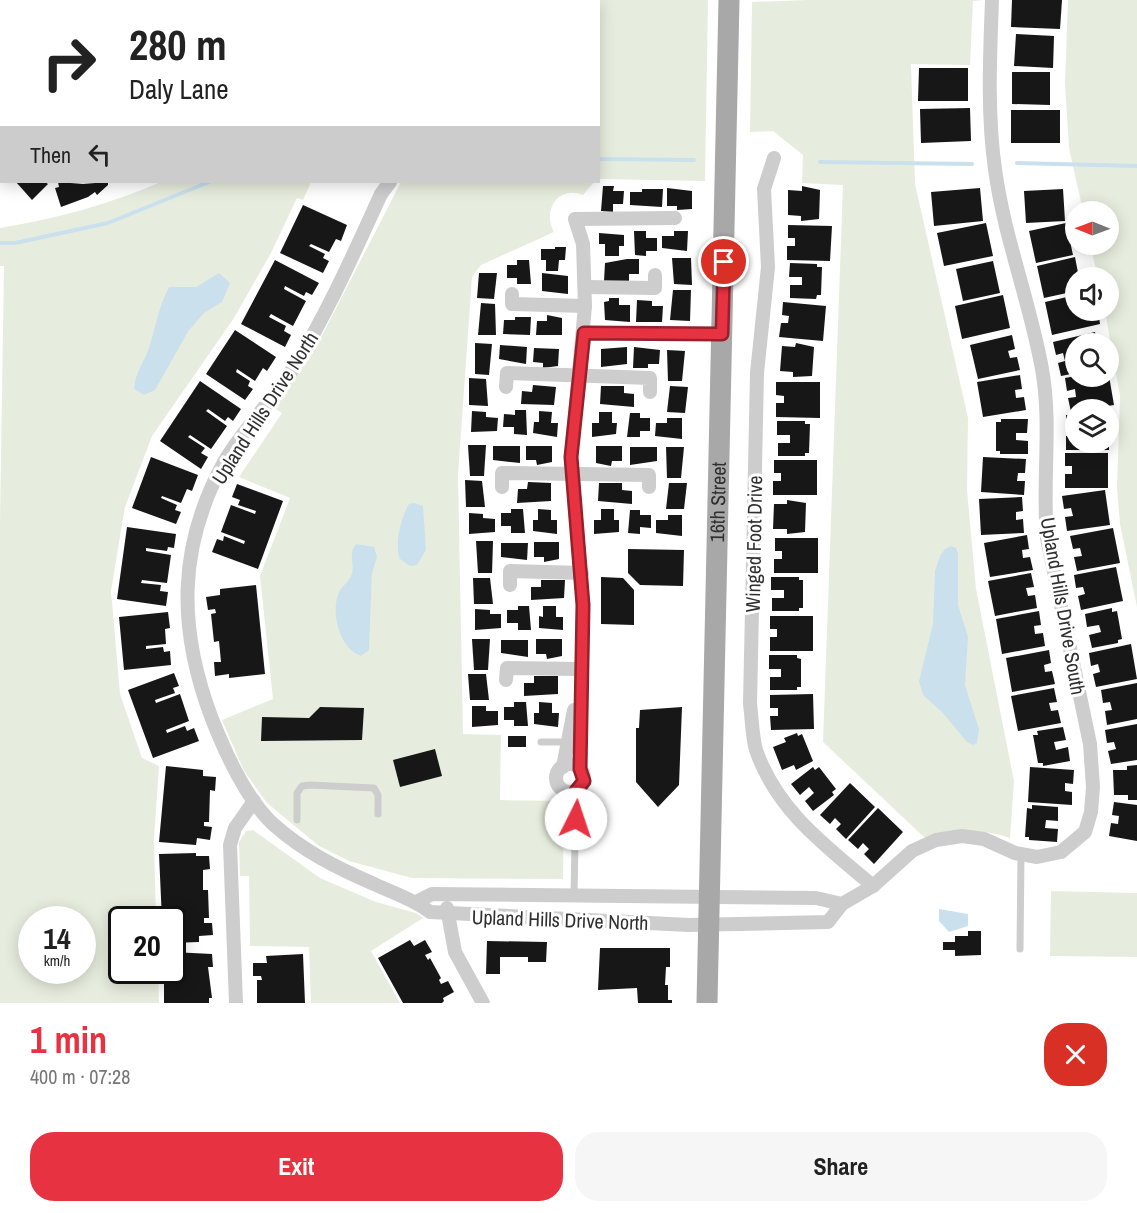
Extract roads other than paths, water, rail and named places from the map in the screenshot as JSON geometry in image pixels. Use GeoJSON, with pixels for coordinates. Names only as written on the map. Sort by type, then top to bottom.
{"type":"FeatureCollection","features":[{"type":"Feature","properties":{"kind":"main road","name":"16th Street"},"geometry":{"type":"LineString","coordinates":[[707,1003],[729,0]]}},
{"type":"Feature","properties":{"kind":"street","name":"Upland Hills Drive South"},"geometry":{"type":"LineString","coordinates":[[708,925],[828,922],[842,904],[873,886],[912,851],[936,840],[962,836],[984,839],[1021,855],[1037,857],[1060,852],[1085,832],[1091,812],[1092,766],[1047,537],[1044,500],[1048,416],[1042,369],[995,171],[989,104],[992,0]]}},
{"type":"Feature","properties":{"kind":"street","name":"Winged Foot Drive"},"geometry":{"type":"LineString","coordinates":[[774,158],[764,189],[768,267],[757,373],[750,704],[756,748],[773,790],[802,826],[873,886]]}},
{"type":"Feature","properties":{"kind":"street","name":"Upland Hills Drive North"},"geometry":{"type":"LineString","coordinates":[[389,183],[381,194],[325,315],[292,370],[225,461],[205,504],[191,549],[186,610],[199,683],[217,731],[254,801],[273,823],[334,867],[416,902],[430,912],[448,915],[708,925]]}},
{"type":"Feature","properties":{"kind":"street"},"geometry":{"type":"LineString","coordinates":[[574,742],[563,767],[557,774],[558,783],[567,792],[576,791],[584,781],[574,742],[580,669],[582,573],[572,474],[572,436],[585,306],[583,244],[575,219],[675,218]]}},
{"type":"Feature","properties":{"kind":"street"},"geometry":{"type":"LineString","coordinates":[[585,287],[655,288],[655,275]]}},
{"type":"Feature","properties":{"kind":"street"},"geometry":{"type":"LineString","coordinates":[[512,294],[512,304],[585,306]]}},
{"type":"Feature","properties":{"kind":"street"},"geometry":{"type":"LineString","coordinates":[[584,333],[722,334]]}},
{"type":"Feature","properties":{"kind":"street"},"geometry":{"type":"LineString","coordinates":[[506,387],[507,373],[578,378],[650,378],[650,392]]}},
{"type":"Feature","properties":{"kind":"street"},"geometry":{"type":"LineString","coordinates":[[502,487],[502,473],[649,475],[649,488]]}},
{"type":"Feature","properties":{"kind":"street"},"geometry":{"type":"LineString","coordinates":[[510,585],[510,571],[582,573]]}},
{"type":"Feature","properties":{"kind":"street"},"geometry":{"type":"LineString","coordinates":[[506,680],[507,668],[580,669]]}},
{"type":"Feature","properties":{"kind":"street"},"geometry":{"type":"LineString","coordinates":[[563,767],[572,765],[580,769]]}},
{"type":"Feature","properties":{"kind":"street"},"geometry":{"type":"LineString","coordinates":[[236,1003],[231,844],[235,828],[254,801]]}},
{"type":"Feature","properties":{"kind":"street","name":"Upland Hills Drive North"},"geometry":{"type":"LineString","coordinates":[[416,902],[432,894],[708,898]]}},
{"type":"Feature","properties":{"kind":"street"},"geometry":{"type":"LineString","coordinates":[[446,894],[455,952],[483,1003]]}},
{"type":"Feature","properties":{"kind":"street"},"geometry":{"type":"LineString","coordinates":[[708,898],[816,898],[842,904]]}},
{"type":"Feature","properties":{"kind":"lane"},"geometry":{"type":"LineString","coordinates":[[541,742],[574,742]]}},
{"type":"Feature","properties":{"kind":"lane"},"geometry":{"type":"LineString","coordinates":[[297,820],[297,794],[302,786],[310,785],[374,788],[378,795],[378,814]]}},
{"type":"Feature","properties":{"kind":"lane"},"geometry":{"type":"LineString","coordinates":[[574,896],[576,791]]}},
{"type":"Feature","properties":{"kind":"lane"},"geometry":{"type":"LineString","coordinates":[[1020,949],[1021,855]]}},
{"type":"Feature","properties":{"kind":"water"},"geometry":{"type":"Polygon","coordinates":[[[219,273],[230,283],[222,302],[204,313],[189,330],[155,390],[144,395],[134,389],[136,377],[148,351],[160,308],[169,287],[196,287],[219,273]]]}},
{"type":"Feature","properties":{"kind":"water"},"geometry":{"type":"Polygon","coordinates":[[[409,504],[423,506],[426,550],[417,565],[410,566],[400,559],[398,538],[406,510],[409,504]]]}},
{"type":"Feature","properties":{"kind":"water"},"geometry":{"type":"Polygon","coordinates":[[[356,544],[374,547],[377,557],[372,573],[369,650],[361,656],[354,652],[343,639],[336,612],[339,592],[352,572],[352,552],[356,544]]]}},
{"type":"Feature","properties":{"kind":"water"},"geometry":{"type":"Polygon","coordinates":[[[951,546],[956,548],[958,554],[958,605],[968,637],[965,685],[979,729],[977,743],[973,745],[967,742],[942,712],[923,695],[919,681],[933,624],[935,571],[940,556],[945,549],[951,546]]]}},
{"type":"Feature","properties":{"kind":"water"},"geometry":{"type":"Polygon","coordinates":[[[939,909],[968,914],[968,926],[949,932],[939,921],[939,909]]]}},
{"type":"Feature","properties":{"kind":"waterway"},"geometry":{"type":"LineString","coordinates":[[600,159],[694,160]]}},
{"type":"Feature","properties":{"kind":"waterway"},"geometry":{"type":"LineString","coordinates":[[820,162],[972,164]]}},
{"type":"Feature","properties":{"kind":"waterway"},"geometry":{"type":"LineString","coordinates":[[1017,163],[1137,166]]}},
{"type":"Feature","properties":{"kind":"waterway"},"geometry":{"type":"LineString","coordinates":[[0,243],[15,243],[108,223],[207,183]]}}]}
